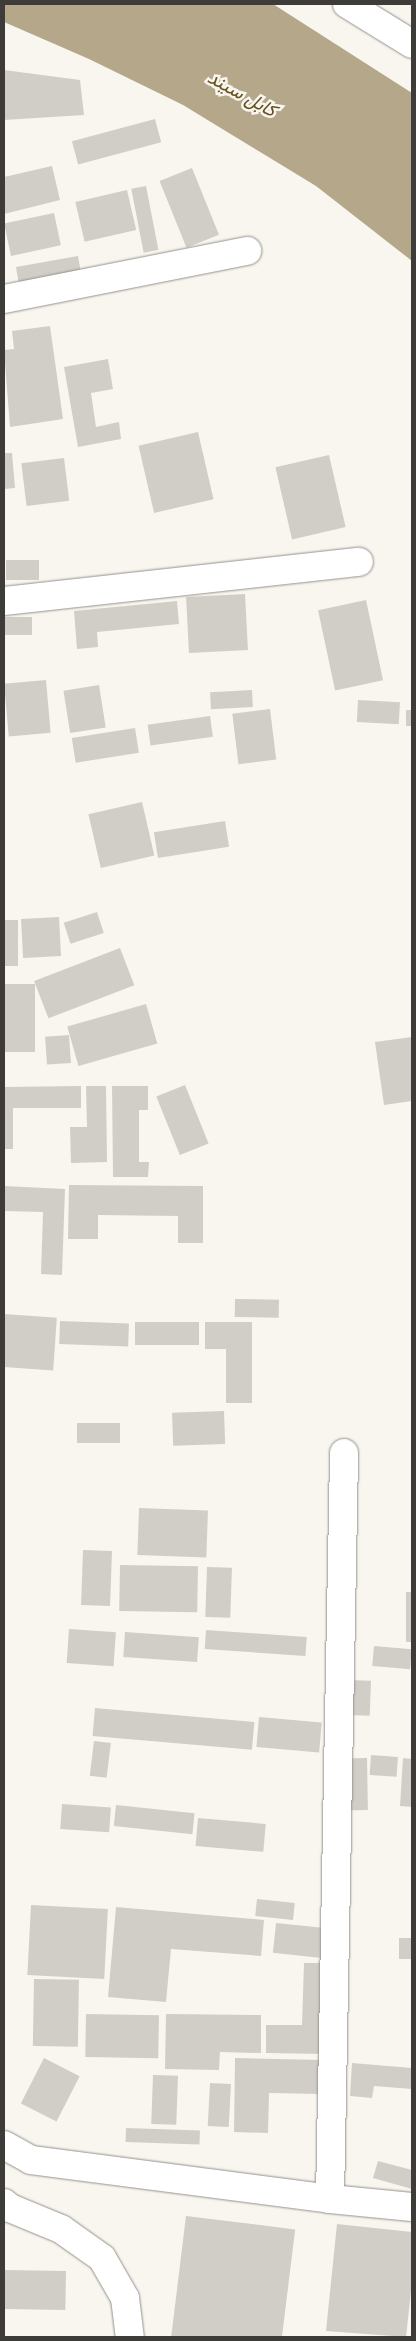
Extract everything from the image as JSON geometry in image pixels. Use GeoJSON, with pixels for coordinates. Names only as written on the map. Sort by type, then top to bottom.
{"type":"FeatureCollection","features":[{"type":"Feature","properties":{"kind":"street"},"geometry":{"type":"LineString","coordinates":[[347,4],[412,44]]}},
{"type":"Feature","properties":{"kind":"street"},"geometry":{"type":"LineString","coordinates":[[4,299],[246,251]]}},
{"type":"Feature","properties":{"kind":"street"},"geometry":{"type":"LineString","coordinates":[[4,601],[359,562]]}},
{"type":"Feature","properties":{"kind":"street"},"geometry":{"type":"LineString","coordinates":[[330,2199],[344,1453]]}},
{"type":"Feature","properties":{"kind":"street"},"geometry":{"type":"LineString","coordinates":[[4,2145],[31,2160],[330,2199],[412,2207]]}},
{"type":"Feature","properties":{"kind":"street"},"geometry":{"type":"LineString","coordinates":[[4,2203],[10,2208],[61,2229],[102,2258],[125,2298],[130,2337]]}},
{"type":"Feature","properties":{"kind":"water","name":"کابل سيند"},"geometry":{"type":"Polygon","coordinates":[[[4,4],[273,4],[412,93],[412,261],[316,186],[183,105],[89,59],[4,22],[4,4]]]}},
{"type":"Feature","properties":{"kind":"building"},"geometry":{"type":"Polygon","coordinates":[[[4,70],[80,80],[84,115],[4,120],[4,70]]]}},
{"type":"Feature","properties":{"kind":"building"},"geometry":{"type":"Polygon","coordinates":[[[155,119],[161,142],[78,164],[72,141],[155,119]]]}},
{"type":"Feature","properties":{"kind":"building"},"geometry":{"type":"Polygon","coordinates":[[[52,166],[60,200],[4,214],[4,177],[52,166]]]}},
{"type":"Feature","properties":{"kind":"building"},"geometry":{"type":"Polygon","coordinates":[[[192,168],[219,235],[187,248],[160,181],[192,168]]]}},
{"type":"Feature","properties":{"kind":"building"},"geometry":{"type":"Polygon","coordinates":[[[146,186],[158,250],[144,253],[131,189],[146,186]]]}},
{"type":"Feature","properties":{"kind":"building"},"geometry":{"type":"Polygon","coordinates":[[[127,190],[136,230],[85,242],[75,202],[127,190]]]}},
{"type":"Feature","properties":{"kind":"building"},"geometry":{"type":"Polygon","coordinates":[[[54,213],[61,245],[11,256],[4,224],[54,213]]]}},
{"type":"Feature","properties":{"kind":"building"},"geometry":{"type":"Polygon","coordinates":[[[78,256],[82,278],[20,289],[16,267],[78,256]]]}},
{"type":"Feature","properties":{"kind":"building"},"geometry":{"type":"Polygon","coordinates":[[[50,326],[63,419],[10,427],[4,350],[14,349],[12,331],[50,326]]]}},
{"type":"Feature","properties":{"kind":"building"},"geometry":{"type":"Polygon","coordinates":[[[108,359],[113,389],[91,393],[96,427],[119,422],[121,439],[78,447],[64,367],[108,359]]]}},
{"type":"Feature","properties":{"kind":"building"},"geometry":{"type":"Polygon","coordinates":[[[198,432],[214,499],[154,513],[139,446],[198,432]]]}},
{"type":"Feature","properties":{"kind":"building"},"geometry":{"type":"Polygon","coordinates":[[[4,453],[12,453],[15,488],[4,489],[4,453]]]}},
{"type":"Feature","properties":{"kind":"building"},"geometry":{"type":"Polygon","coordinates":[[[329,455],[346,527],[292,539],[275,467],[329,455]]]}},
{"type":"Feature","properties":{"kind":"building"},"geometry":{"type":"Polygon","coordinates":[[[64,458],[69,501],[27,506],[21,463],[64,458]]]}},
{"type":"Feature","properties":{"kind":"building"},"geometry":{"type":"Polygon","coordinates":[[[6,560],[39,560],[39,580],[6,580],[6,560]]]}},
{"type":"Feature","properties":{"kind":"building"},"geometry":{"type":"Polygon","coordinates":[[[245,594],[248,650],[189,653],[186,597],[245,594]]]}},
{"type":"Feature","properties":{"kind":"building"},"geometry":{"type":"Polygon","coordinates":[[[366,600],[383,680],[335,690],[318,610],[366,600]]]}},
{"type":"Feature","properties":{"kind":"building"},"geometry":{"type":"Polygon","coordinates":[[[177,601],[179,624],[97,632],[98,647],[77,649],[74,611],[177,601]]]}},
{"type":"Feature","properties":{"kind":"building"},"geometry":{"type":"Polygon","coordinates":[[[4,617],[32,617],[32,635],[4,635],[4,617]]]}},
{"type":"Feature","properties":{"kind":"building"},"geometry":{"type":"Polygon","coordinates":[[[46,680],[51,733],[9,736],[4,684],[46,680]]]}},
{"type":"Feature","properties":{"kind":"building"},"geometry":{"type":"Polygon","coordinates":[[[99,685],[106,727],[70,733],[63,691],[99,685]]]}},
{"type":"Feature","properties":{"kind":"building"},"geometry":{"type":"Polygon","coordinates":[[[252,690],[253,707],[211,709],[210,692],[252,690]]]}},
{"type":"Feature","properties":{"kind":"building"},"geometry":{"type":"Polygon","coordinates":[[[358,700],[400,702],[399,724],[357,722],[358,700]]]}},
{"type":"Feature","properties":{"kind":"building"},"geometry":{"type":"Polygon","coordinates":[[[270,709],[276,760],[238,764],[232,714],[270,709]]]}},
{"type":"Feature","properties":{"kind":"building"},"geometry":{"type":"Polygon","coordinates":[[[406,710],[412,710],[412,726],[406,726],[406,710]]]}},
{"type":"Feature","properties":{"kind":"building"},"geometry":{"type":"Polygon","coordinates":[[[210,716],[213,737],[151,746],[148,725],[210,716]]]}},
{"type":"Feature","properties":{"kind":"building"},"geometry":{"type":"Polygon","coordinates":[[[135,728],[139,753],[76,763],[72,738],[135,728]]]}},
{"type":"Feature","properties":{"kind":"building"},"geometry":{"type":"Polygon","coordinates":[[[142,802],[154,856],[101,868],[88,814],[142,802]]]}},
{"type":"Feature","properties":{"kind":"building"},"geometry":{"type":"Polygon","coordinates":[[[225,821],[229,847],[158,858],[154,832],[225,821]]]}},
{"type":"Feature","properties":{"kind":"building"},"geometry":{"type":"Polygon","coordinates":[[[97,912],[104,933],[71,944],[64,923],[97,912]]]}},
{"type":"Feature","properties":{"kind":"building"},"geometry":{"type":"Polygon","coordinates":[[[59,917],[61,956],[23,958],[21,919],[59,917]]]}},
{"type":"Feature","properties":{"kind":"building"},"geometry":{"type":"Polygon","coordinates":[[[4,920],[18,920],[18,966],[4,966],[4,920]]]}},
{"type":"Feature","properties":{"kind":"building"},"geometry":{"type":"Polygon","coordinates":[[[120,948],[134,985],[48,1018],[34,981],[120,948]]]}},
{"type":"Feature","properties":{"kind":"building"},"geometry":{"type":"Polygon","coordinates":[[[4,984],[35,984],[35,1052],[4,1052],[4,984]]]}},
{"type":"Feature","properties":{"kind":"building"},"geometry":{"type":"Polygon","coordinates":[[[146,1004],[157,1043],[78,1066],[67,1027],[146,1004]]]}},
{"type":"Feature","properties":{"kind":"building"},"geometry":{"type":"Polygon","coordinates":[[[69,1035],[71,1063],[47,1065],[45,1037],[69,1035]]]}},
{"type":"Feature","properties":{"kind":"building"},"geometry":{"type":"Polygon","coordinates":[[[412,1037],[412,1101],[384,1105],[375,1042],[412,1037]]]}},
{"type":"Feature","properties":{"kind":"building"},"geometry":{"type":"Polygon","coordinates":[[[185,1085],[209,1143],[180,1155],[156,1097],[185,1085]]]}},
{"type":"Feature","properties":{"kind":"building"},"geometry":{"type":"Polygon","coordinates":[[[81,1086],[81,1108],[13,1108],[13,1149],[4,1149],[4,1087],[81,1086]]]}},
{"type":"Feature","properties":{"kind":"building"},"geometry":{"type":"Polygon","coordinates":[[[86,1086],[106,1086],[107,1162],[71,1163],[70,1127],[87,1127],[86,1086]]]}},
{"type":"Feature","properties":{"kind":"building"},"geometry":{"type":"Polygon","coordinates":[[[112,1086],[148,1086],[148,1110],[139,1110],[139,1162],[149,1162],[148,1177],[113,1177],[112,1086]]]}},
{"type":"Feature","properties":{"kind":"building"},"geometry":{"type":"Polygon","coordinates":[[[69,1185],[203,1186],[203,1243],[178,1243],[178,1216],[98,1215],[98,1239],[68,1239],[69,1185]]]}},
{"type":"Feature","properties":{"kind":"building"},"geometry":{"type":"Polygon","coordinates":[[[4,1186],[65,1189],[62,1275],[41,1274],[43,1212],[4,1211],[4,1186]]]}},
{"type":"Feature","properties":{"kind":"building"},"geometry":{"type":"Polygon","coordinates":[[[235,1299],[279,1300],[279,1318],[235,1317],[235,1299]]]}},
{"type":"Feature","properties":{"kind":"building"},"geometry":{"type":"Polygon","coordinates":[[[4,1314],[57,1318],[53,1371],[4,1367],[4,1314]]]}},
{"type":"Feature","properties":{"kind":"building"},"geometry":{"type":"Polygon","coordinates":[[[60,1321],[129,1323],[128,1346],[59,1344],[60,1321]]]}},
{"type":"Feature","properties":{"kind":"building"},"geometry":{"type":"Polygon","coordinates":[[[135,1322],[199,1322],[199,1345],[135,1345],[135,1322]]]}},
{"type":"Feature","properties":{"kind":"building"},"geometry":{"type":"Polygon","coordinates":[[[205,1322],[252,1322],[252,1403],[226,1403],[226,1349],[205,1349],[205,1322]]]}},
{"type":"Feature","properties":{"kind":"building"},"geometry":{"type":"Polygon","coordinates":[[[224,1411],[225,1444],[173,1446],[172,1413],[224,1411]]]}},
{"type":"Feature","properties":{"kind":"building"},"geometry":{"type":"Polygon","coordinates":[[[77,1423],[120,1423],[120,1443],[77,1443],[77,1423]]]}},
{"type":"Feature","properties":{"kind":"building"},"geometry":{"type":"Polygon","coordinates":[[[139,1508],[208,1510],[206,1557],[137,1555],[139,1508]]]}},
{"type":"Feature","properties":{"kind":"building"},"geometry":{"type":"Polygon","coordinates":[[[83,1550],[112,1551],[110,1606],[81,1605],[83,1550]]]}},
{"type":"Feature","properties":{"kind":"building"},"geometry":{"type":"Polygon","coordinates":[[[120,1565],[198,1566],[197,1612],[119,1611],[120,1565]]]}},
{"type":"Feature","properties":{"kind":"building"},"geometry":{"type":"Polygon","coordinates":[[[207,1567],[232,1568],[230,1618],[205,1617],[207,1567]]]}},
{"type":"Feature","properties":{"kind":"building"},"geometry":{"type":"Polygon","coordinates":[[[406,1592],[412,1592],[412,1642],[406,1642],[406,1592]]]}},
{"type":"Feature","properties":{"kind":"building"},"geometry":{"type":"Polygon","coordinates":[[[69,1629],[116,1632],[114,1666],[67,1663],[69,1629]]]}},
{"type":"Feature","properties":{"kind":"building"},"geometry":{"type":"Polygon","coordinates":[[[206,1630],[307,1637],[305,1656],[205,1649],[206,1630]]]}},
{"type":"Feature","properties":{"kind":"building"},"geometry":{"type":"Polygon","coordinates":[[[125,1632],[199,1637],[197,1662],[123,1657],[125,1632]]]}},
{"type":"Feature","properties":{"kind":"building"},"geometry":{"type":"Polygon","coordinates":[[[374,1646],[412,1649],[410,1669],[372,1666],[374,1646]]]}},
{"type":"Feature","properties":{"kind":"building"},"geometry":{"type":"Polygon","coordinates":[[[348,1680],[371,1681],[370,1716],[347,1715],[348,1680]]]}},
{"type":"Feature","properties":{"kind":"building"},"geometry":{"type":"Polygon","coordinates":[[[95,1708],[254,1722],[252,1750],[93,1736],[95,1708]]]}},
{"type":"Feature","properties":{"kind":"building"},"geometry":{"type":"Polygon","coordinates":[[[259,1717],[322,1722],[319,1752],[256,1747],[259,1717]]]}},
{"type":"Feature","properties":{"kind":"building"},"geometry":{"type":"Polygon","coordinates":[[[94,1741],[111,1743],[107,1778],[90,1776],[94,1741]]]}},
{"type":"Feature","properties":{"kind":"building"},"geometry":{"type":"Polygon","coordinates":[[[371,1755],[398,1757],[397,1777],[370,1775],[371,1755]]]}},
{"type":"Feature","properties":{"kind":"building"},"geometry":{"type":"Polygon","coordinates":[[[344,1758],[367,1758],[368,1810],[345,1810],[344,1758]]]}},
{"type":"Feature","properties":{"kind":"building"},"geometry":{"type":"Polygon","coordinates":[[[403,1758],[412,1759],[412,1807],[400,1806],[403,1758]]]}},
{"type":"Feature","properties":{"kind":"building"},"geometry":{"type":"Polygon","coordinates":[[[62,1804],[111,1807],[109,1832],[60,1829],[62,1804]]]}},
{"type":"Feature","properties":{"kind":"building"},"geometry":{"type":"Polygon","coordinates":[[[116,1805],[195,1813],[192,1834],[114,1826],[116,1805]]]}},
{"type":"Feature","properties":{"kind":"building"},"geometry":{"type":"Polygon","coordinates":[[[198,1818],[266,1824],[263,1852],[196,1846],[198,1818]]]}},
{"type":"Feature","properties":{"kind":"building"},"geometry":{"type":"Polygon","coordinates":[[[257,1899],[295,1903],[293,1920],[255,1916],[257,1899]]]}},
{"type":"Feature","properties":{"kind":"building"},"geometry":{"type":"Polygon","coordinates":[[[31,1905],[108,1909],[104,1979],[27,1975],[31,1905]]]}},
{"type":"Feature","properties":{"kind":"building"},"geometry":{"type":"Polygon","coordinates":[[[116,1907],[264,1920],[261,1956],[171,1949],[166,2002],[108,1997],[116,1907]]]}},
{"type":"Feature","properties":{"kind":"building"},"geometry":{"type":"Polygon","coordinates":[[[276,1923],[325,1928],[322,1958],[273,1953],[276,1923]]]}},
{"type":"Feature","properties":{"kind":"building"},"geometry":{"type":"Polygon","coordinates":[[[399,1938],[412,1938],[412,1959],[399,1959],[399,1938]]]}},
{"type":"Feature","properties":{"kind":"building"},"geometry":{"type":"Polygon","coordinates":[[[304,1963],[326,1963],[325,2054],[266,2053],[266,2025],[302,2025],[304,1963]]]}},
{"type":"Feature","properties":{"kind":"building"},"geometry":{"type":"Polygon","coordinates":[[[34,1979],[79,1980],[78,2047],[33,2046],[34,1979]]]}},
{"type":"Feature","properties":{"kind":"building"},"geometry":{"type":"Polygon","coordinates":[[[86,2014],[159,2015],[158,2058],[85,2057],[86,2014]]]}},
{"type":"Feature","properties":{"kind":"building"},"geometry":{"type":"Polygon","coordinates":[[[166,2014],[261,2015],[261,2053],[220,2052],[219,2070],[165,2069],[166,2014]]]}},
{"type":"Feature","properties":{"kind":"building"},"geometry":{"type":"Polygon","coordinates":[[[44,2058],[80,2076],[56,2122],[21,2103],[44,2058]]]}},
{"type":"Feature","properties":{"kind":"building"},"geometry":{"type":"Polygon","coordinates":[[[235,2058],[322,2060],[321,2094],[269,2093],[268,2133],[234,2132],[235,2058]]]}},
{"type":"Feature","properties":{"kind":"building"},"geometry":{"type":"Polygon","coordinates":[[[352,2063],[412,2068],[412,2089],[374,2086],[372,2098],[350,2096],[352,2063]]]}},
{"type":"Feature","properties":{"kind":"building"},"geometry":{"type":"Polygon","coordinates":[[[153,2075],[178,2076],[176,2125],[151,2124],[153,2075]]]}},
{"type":"Feature","properties":{"kind":"building"},"geometry":{"type":"Polygon","coordinates":[[[210,2083],[231,2084],[229,2127],[208,2126],[210,2083]]]}},
{"type":"Feature","properties":{"kind":"building"},"geometry":{"type":"Polygon","coordinates":[[[126,2128],[200,2131],[199,2145],[126,2142],[126,2128]]]}},
{"type":"Feature","properties":{"kind":"building"},"geometry":{"type":"Polygon","coordinates":[[[378,2161],[412,2170],[412,2189],[373,2178],[378,2161]]]}},
{"type":"Feature","properties":{"kind":"building"},"geometry":{"type":"Polygon","coordinates":[[[186,2216],[295,2229],[282,2337],[171,2337],[186,2216]]]}},
{"type":"Feature","properties":{"kind":"building"},"geometry":{"type":"Polygon","coordinates":[[[337,2224],[412,2232],[412,2282],[406,2337],[326,2331],[337,2224]]]}},
{"type":"Feature","properties":{"kind":"building"},"geometry":{"type":"Polygon","coordinates":[[[4,2270],[66,2271],[65,2310],[4,2309],[4,2270]]]}}]}
